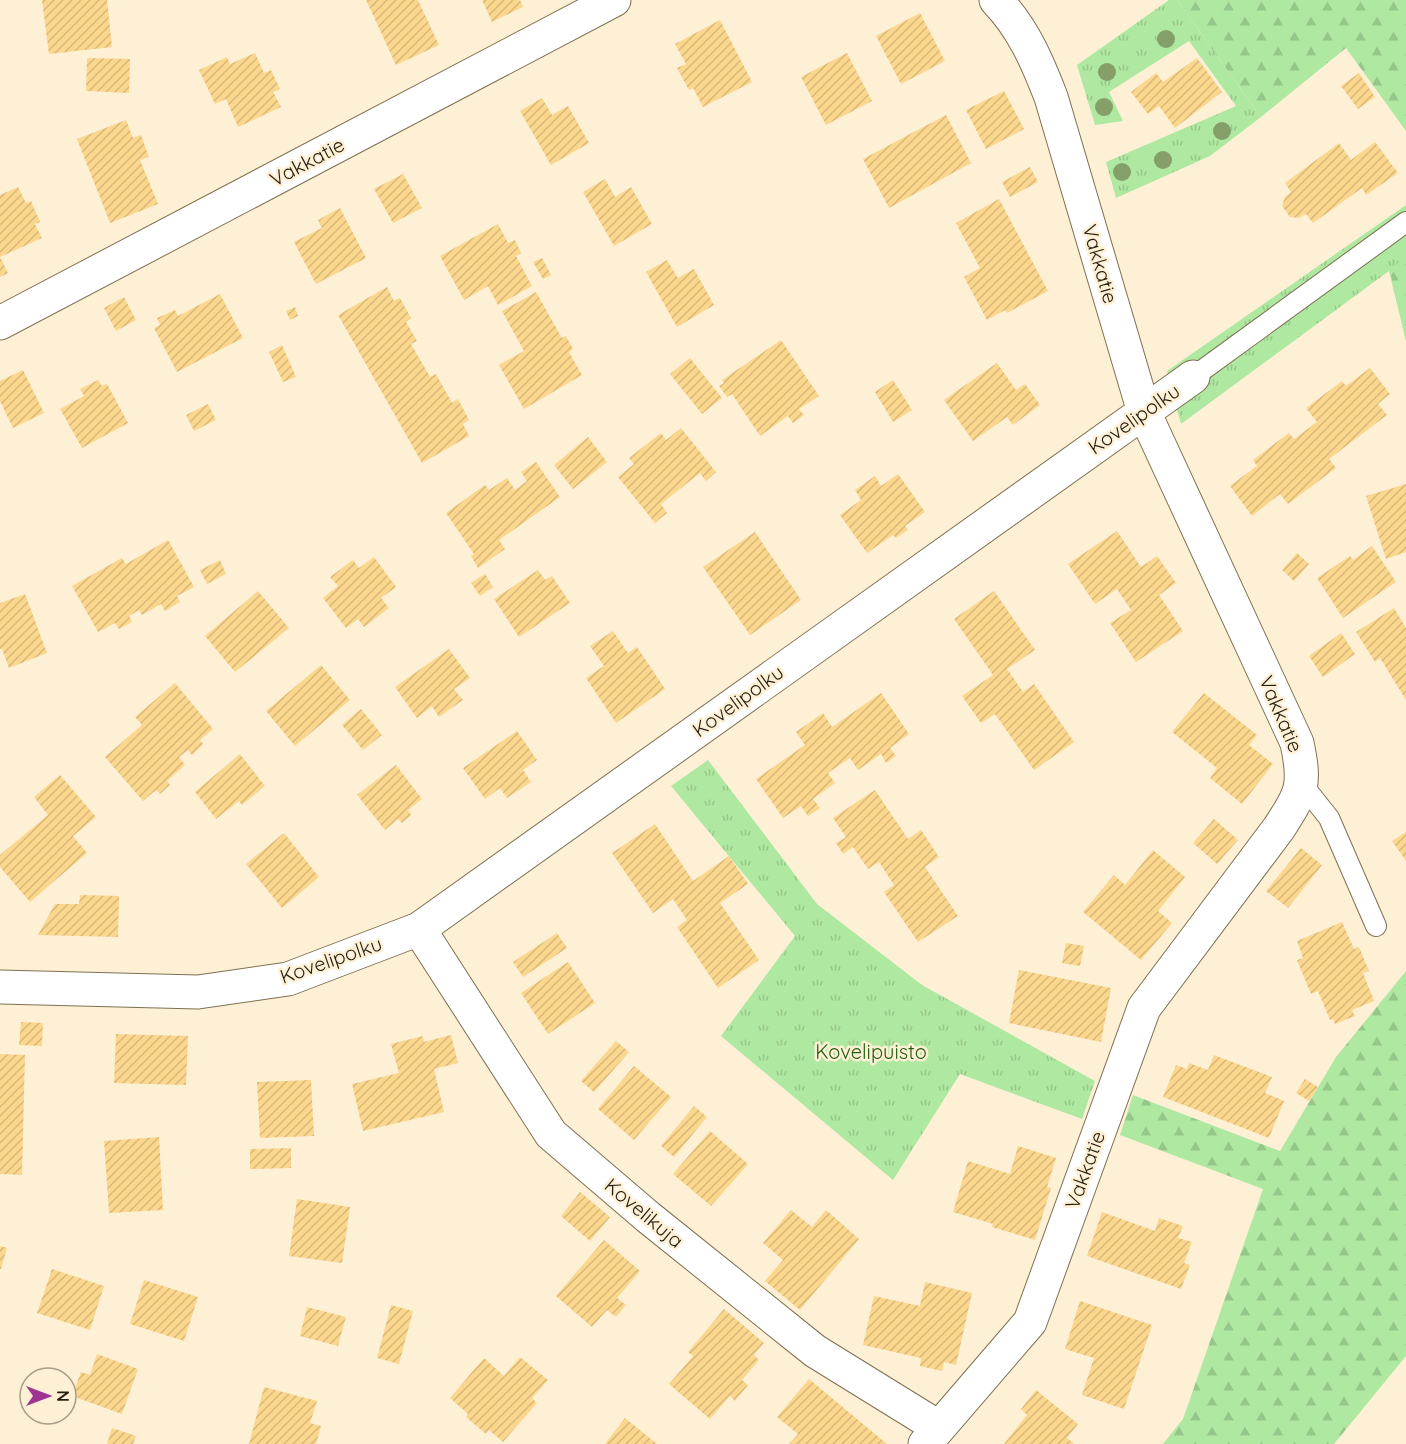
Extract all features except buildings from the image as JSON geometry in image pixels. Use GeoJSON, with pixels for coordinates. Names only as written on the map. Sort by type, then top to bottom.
{"type":"FeatureCollection","features":[{"type":"Feature","properties":{"kind":"street","name":"Vakkatie"},"geometry":{"type":"LineString","coordinates":[[0,323],[614,0]]}},
{"type":"Feature","properties":{"kind":"street","name":"Vakkatie"},"geometry":{"type":"LineString","coordinates":[[932,1436],[1030,1322],[1144,1008],[1279,828],[1294,805],[1302,784],[1302,766],[1297,743],[1144,412],[1051,97],[1034,54],[1017,24],[996,0]]}},
{"type":"Feature","properties":{"kind":"street","name":"Kovelipolku"},"geometry":{"type":"LineString","coordinates":[[0,987],[198,992],[288,979],[419,929],[1193,377]]}},
{"type":"Feature","properties":{"kind":"street","name":"Kovelikuja"},"geometry":{"type":"LineString","coordinates":[[419,929],[551,1134],[648,1217],[815,1351],[932,1436]]}},
{"type":"Feature","properties":{"kind":"lane","name":"Kovelipolku"},"geometry":{"type":"LineString","coordinates":[[1193,377],[1406,222]]}},
{"type":"Feature","properties":{"kind":"lane"},"geometry":{"type":"LineString","coordinates":[[1302,784],[1329,818],[1377,926]]}},
{"type":"Feature","properties":{"kind":"green space"},"geometry":{"type":"Polygon","coordinates":[[[1169,0],[1177,0],[1261,117],[1210,156],[1116,198],[1106,162],[1236,106],[1189,41],[1109,92],[1123,121],[1095,125],[1077,65],[1169,0]]]}},
{"type":"Feature","properties":{"kind":"green space"},"geometry":{"type":"Polygon","coordinates":[[[1177,0],[1406,0],[1406,131],[1346,48],[1261,117],[1177,0]]]}},
{"type":"Feature","properties":{"kind":"green space"},"geometry":{"type":"Polygon","coordinates":[[[1406,205],[1406,341],[1389,271],[1181,424],[1167,371],[1406,205]]]}},
{"type":"Feature","properties":{"kind":"green space"},"geometry":{"type":"Polygon","coordinates":[[[1406,254],[1406,341],[1390,271],[1406,254]]]}},
{"type":"Feature","properties":{"kind":"green space","name":"Kovelipuisto"},"geometry":{"type":"Polygon","coordinates":[[[708,760],[817,904],[922,985],[1095,1081],[1082,1119],[960,1074],[893,1180],[721,1036],[795,936],[671,786],[708,760]]]}},
{"type":"Feature","properties":{"kind":"green space"},"geometry":{"type":"Polygon","coordinates":[[[1406,971],[1406,1356],[1334,1444],[1163,1444],[1183,1419],[1263,1189],[1120,1135],[1133,1095],[1280,1151],[1336,1057],[1406,971]]]}}]}
